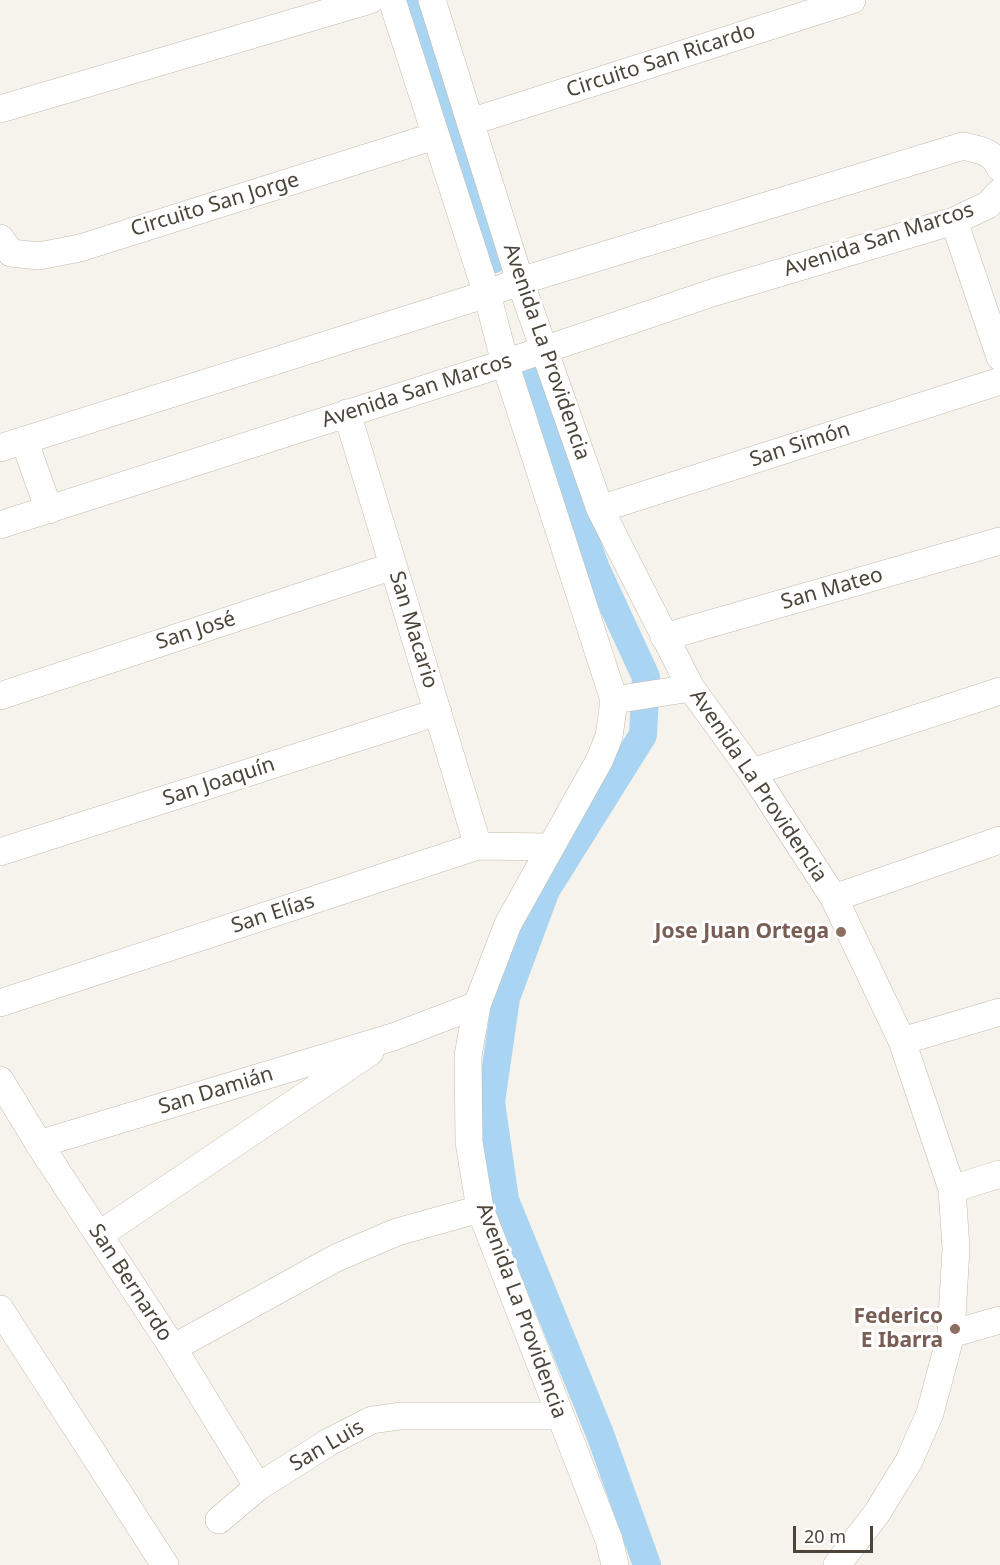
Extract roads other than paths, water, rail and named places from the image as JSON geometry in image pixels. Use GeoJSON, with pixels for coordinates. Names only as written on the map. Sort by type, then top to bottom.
{"type":"FeatureCollection","features":[{"type":"Feature","properties":{"kind":"street"},"geometry":{"type":"LineString","coordinates":[[0,109],[370,0]]}},
{"type":"Feature","properties":{"kind":"street","name":"Avenida La Providencia"},"geometry":{"type":"LineString","coordinates":[[392,0],[487,294],[505,363],[624,698],[599,760],[508,924],[477,1005],[468,1056],[469,1142],[480,1209],[609,1540],[615,1565]]}},
{"type":"Feature","properties":{"kind":"street","name":"Avenida La Providencia"},"geometry":{"type":"LineString","coordinates":[[432,0],[520,281],[600,509],[664,637],[680,689],[752,772],[834,898],[902,1041],[952,1190],[957,1248],[951,1334],[930,1413],[909,1461],[877,1513],[837,1565]]}},
{"type":"Feature","properties":{"kind":"street","name":"Circuito San Ricardo"},"geometry":{"type":"LineString","coordinates":[[470,122],[852,0]]}},
{"type":"Feature","properties":{"kind":"street","name":"Circuito San Jorge"},"geometry":{"type":"LineString","coordinates":[[0,237],[11,253],[39,256],[80,248],[435,136]]}},
{"type":"Feature","properties":{"kind":"street"},"geometry":{"type":"LineString","coordinates":[[49,510],[12,444],[487,294],[520,281],[963,146],[980,150],[996,158],[1000,168]]}},
{"type":"Feature","properties":{"kind":"street","name":"Avenida San Marcos"},"geometry":{"type":"LineString","coordinates":[[0,525],[505,363],[715,292],[954,221],[988,205],[1000,192]]}},
{"type":"Feature","properties":{"kind":"street"},"geometry":{"type":"LineString","coordinates":[[954,221],[1000,357]]}},
{"type":"Feature","properties":{"kind":"street","name":"San Simón"},"geometry":{"type":"LineString","coordinates":[[600,509],[1000,381]]}},
{"type":"Feature","properties":{"kind":"street","name":"San Macario"},"geometry":{"type":"LineString","coordinates":[[347,413],[478,846]]}},
{"type":"Feature","properties":{"kind":"street","name":"San Mateo"},"geometry":{"type":"LineString","coordinates":[[664,637],[1000,541]]}},
{"type":"Feature","properties":{"kind":"street","name":"San José"},"geometry":{"type":"LineString","coordinates":[[0,696],[393,566]]}},
{"type":"Feature","properties":{"kind":"street"},"geometry":{"type":"LineString","coordinates":[[624,698],[680,689]]}},
{"type":"Feature","properties":{"kind":"street"},"geometry":{"type":"LineString","coordinates":[[752,772],[1000,691]]}},
{"type":"Feature","properties":{"kind":"street","name":"San Joaquín"},"geometry":{"type":"LineString","coordinates":[[0,852],[438,712]]}},
{"type":"Feature","properties":{"kind":"street"},"geometry":{"type":"LineString","coordinates":[[834,898],[1000,840]]}},
{"type":"Feature","properties":{"kind":"street","name":"San Elías"},"geometry":{"type":"LineString","coordinates":[[0,1003],[478,846],[549,847]]}},
{"type":"Feature","properties":{"kind":"street","name":"San Damián"},"geometry":{"type":"LineString","coordinates":[[39,1144],[393,1037],[477,1005]]}},
{"type":"Feature","properties":{"kind":"street"},"geometry":{"type":"LineString","coordinates":[[902,1041],[1000,1012]]}},
{"type":"Feature","properties":{"kind":"street","name":"San Damián"},"geometry":{"type":"LineString","coordinates":[[99,1234],[393,1037]]}},
{"type":"Feature","properties":{"kind":"street","name":"San Bernardo"},"geometry":{"type":"LineString","coordinates":[[0,1080],[39,1144],[173,1348],[258,1487]]}},
{"type":"Feature","properties":{"kind":"street"},"geometry":{"type":"LineString","coordinates":[[952,1190],[1000,1174]]}},
{"type":"Feature","properties":{"kind":"street"},"geometry":{"type":"LineString","coordinates":[[173,1348],[336,1258],[397,1232],[480,1209]]}},
{"type":"Feature","properties":{"kind":"street"},"geometry":{"type":"LineString","coordinates":[[0,1309],[165,1565]]}},
{"type":"Feature","properties":{"kind":"street"},"geometry":{"type":"LineString","coordinates":[[951,1334],[1000,1320]]}},
{"type":"Feature","properties":{"kind":"street","name":"San Luis"},"geometry":{"type":"LineString","coordinates":[[219,1520],[258,1487],[328,1442],[372,1420],[400,1416],[560,1416]]}},
{"type":"Feature","properties":{"kind":"waterway"},"geometry":{"type":"LineString","coordinates":[[414,0],[494,259]]}},
{"type":"Feature","properties":{"kind":"waterway"},"geometry":{"type":"LineString","coordinates":[[526,374],[596,569],[646,677],[643,735],[546,890],[506,998],[491,1102],[505,1200],[600,1434],[647,1565]]}},
{"type":"Feature","properties":{"kind":"place","name":"Jose Juan Ortega"},"geometry":{"type":"Point","coordinates":[841,932]}},
{"type":"Feature","properties":{"kind":"place","name":"Federico E Ibarra"},"geometry":{"type":"Point","coordinates":[955,1329]}}]}
